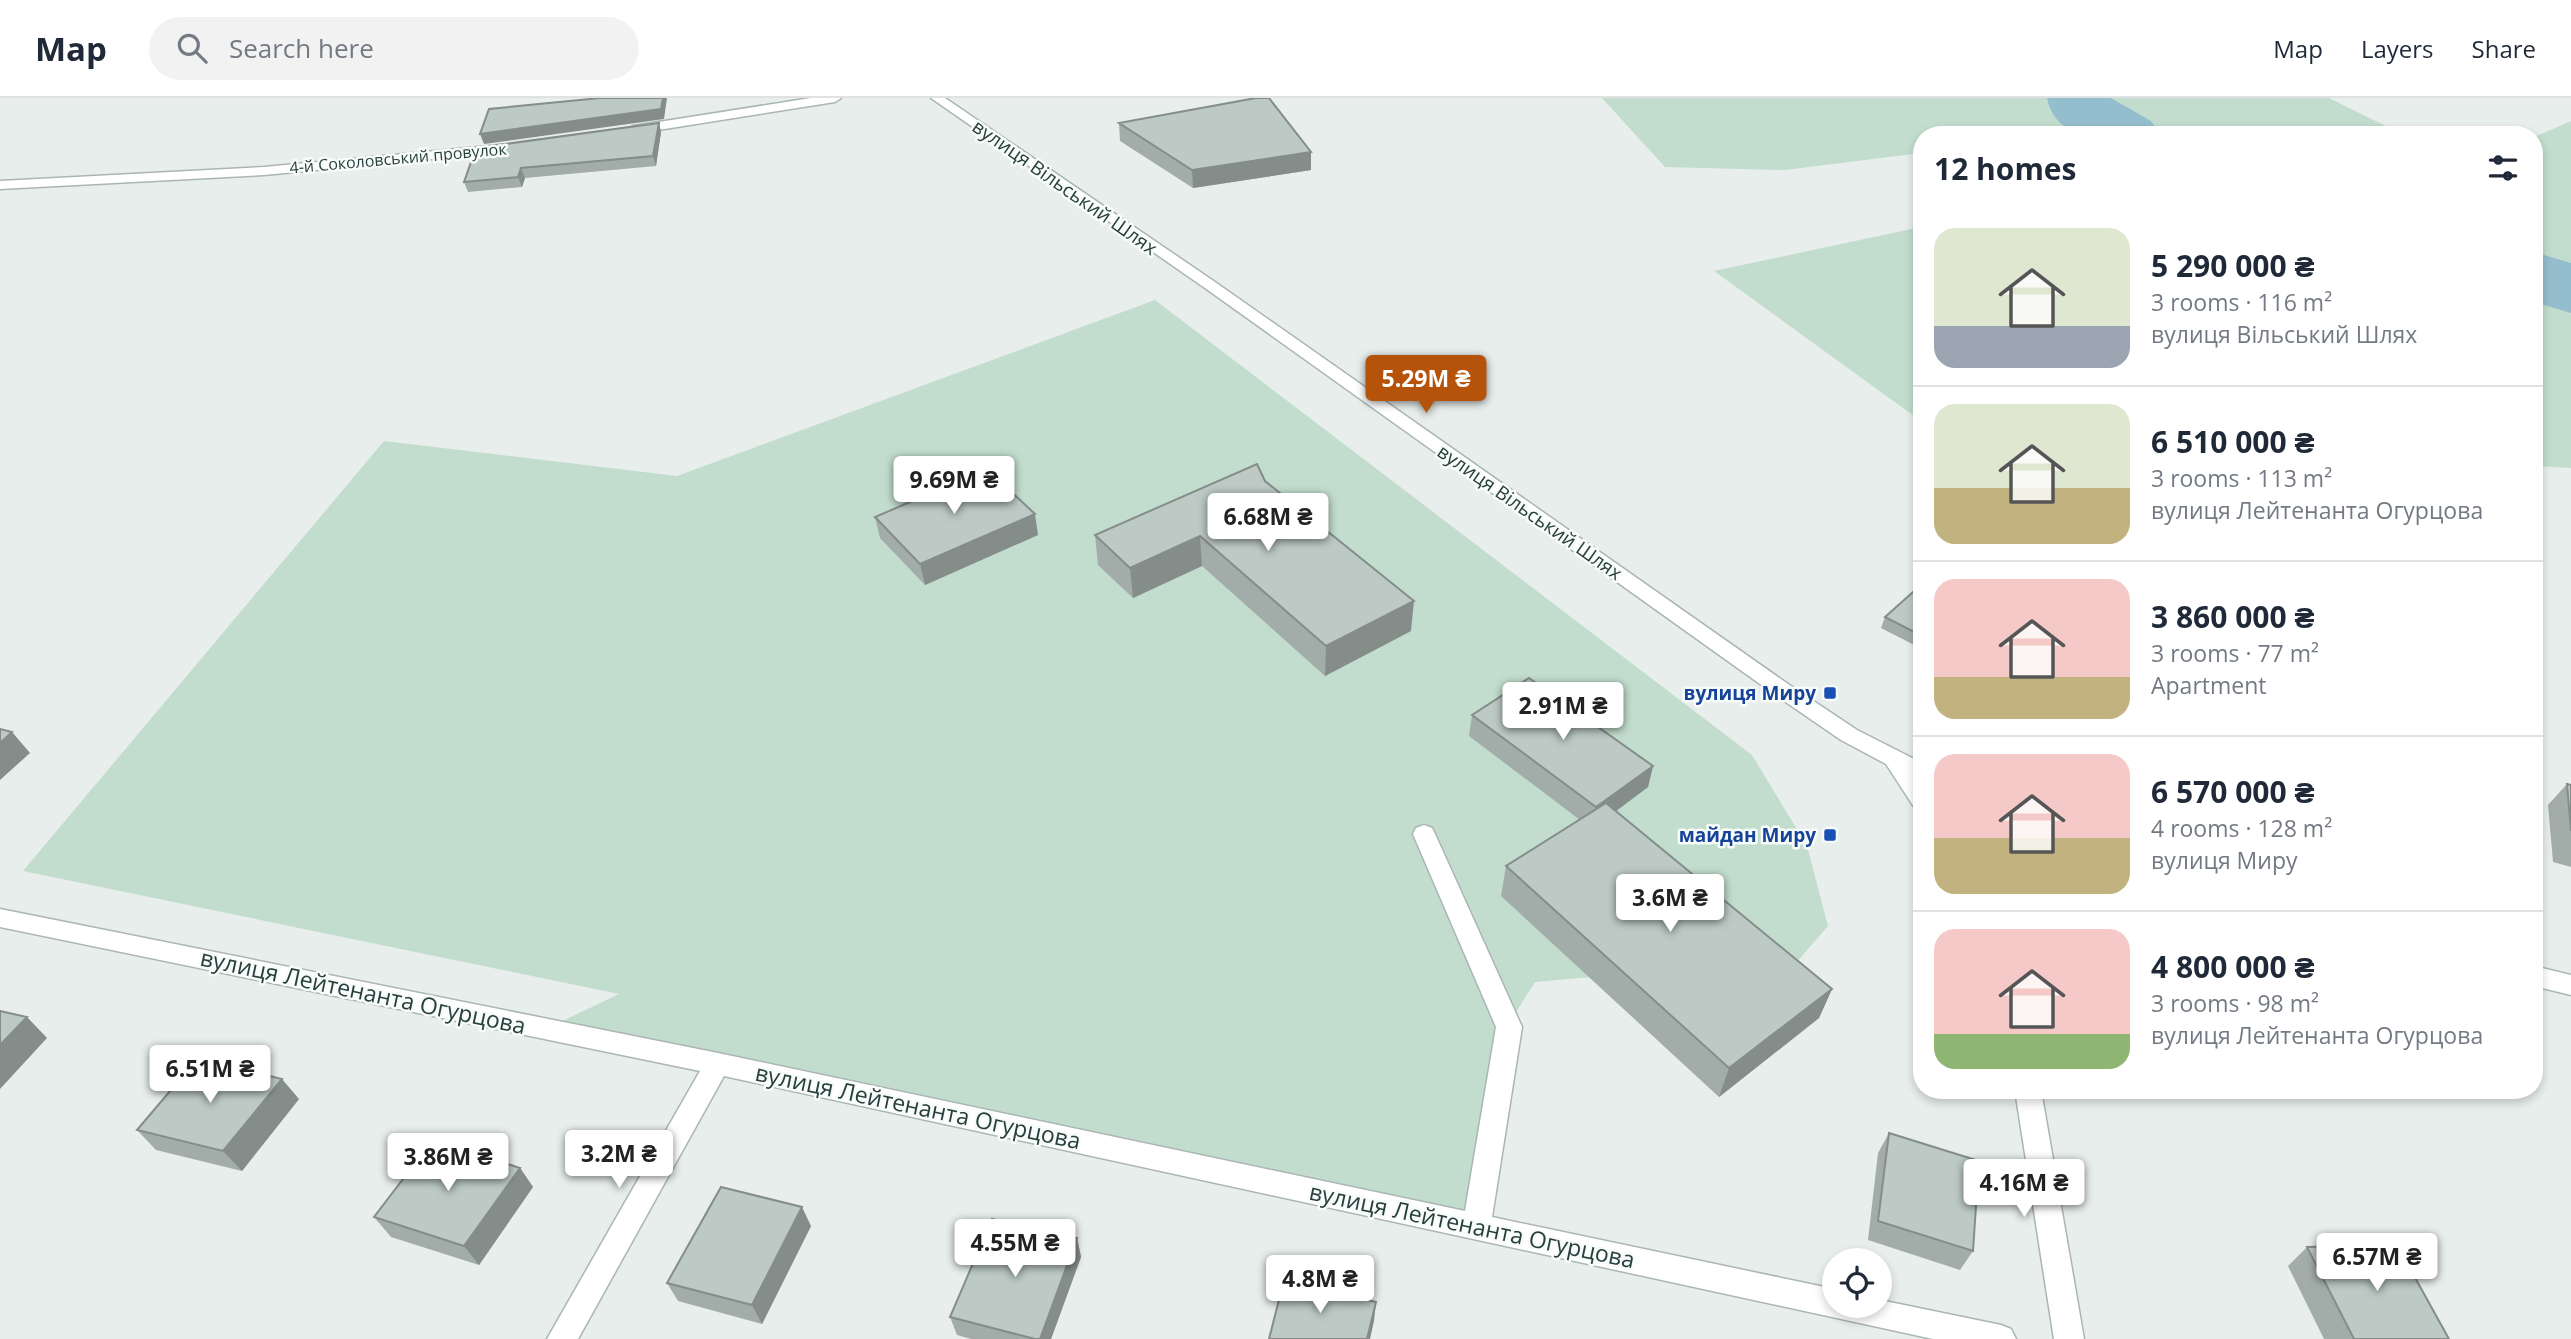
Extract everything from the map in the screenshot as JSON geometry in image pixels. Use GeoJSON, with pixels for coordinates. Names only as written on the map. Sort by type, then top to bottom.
{"type":"FeatureCollection","features":[{"type":"Feature","properties":{"kind":"street"},"geometry":{"type":"LineString","coordinates":[[615,133],[835,98]]}},
{"type":"Feature","properties":{"kind":"street","name":"вулиця Вільський Шлях"},"geometry":{"type":"LineString","coordinates":[[937,98],[1210,285],[1849,736],[1913,769]]}},
{"type":"Feature","properties":{"kind":"street","name":"4-й Соколовський провулок"},"geometry":{"type":"LineString","coordinates":[[0,185],[264,171],[519,147]]}},
{"type":"Feature","properties":{"kind":"street"},"geometry":{"type":"LineString","coordinates":[[1896,762],[1913,788]]}},
{"type":"Feature","properties":{"kind":"street"},"geometry":{"type":"LineString","coordinates":[[1424,834],[1509,1027],[1476,1227]]}},
{"type":"Feature","properties":{"kind":"street","name":"вулиця Лейтенанта Огурцова"},"geometry":{"type":"LineString","coordinates":[[0,918],[718,1064],[1822,1300]]}},
{"type":"Feature","properties":{"kind":"street"},"geometry":{"type":"LineString","coordinates":[[2543,978],[2571,985]]}},
{"type":"Feature","properties":{"kind":"street"},"geometry":{"type":"LineString","coordinates":[[562,1339],[718,1064]]}},
{"type":"Feature","properties":{"kind":"street"},"geometry":{"type":"LineString","coordinates":[[2029,1099],[2069,1339]]}},
{"type":"Feature","properties":{"kind":"street"},"geometry":{"type":"LineString","coordinates":[[1892,1316],[2001,1339]]}},
{"type":"Feature","properties":{"kind":"green space"},"geometry":{"type":"Polygon","coordinates":[[[1602,98],[2329,98],[2386,126],[1913,126],[1913,154],[1785,170],[1665,167],[1602,98]]]}},
{"type":"Feature","properties":{"kind":"green space"},"geometry":{"type":"Polygon","coordinates":[[[2571,121],[2571,468],[2543,466],[2543,133],[2571,121]]]}},
{"type":"Feature","properties":{"kind":"green space"},"geometry":{"type":"Polygon","coordinates":[[[1913,229],[1913,415],[1714,271],[1913,229]]]}},
{"type":"Feature","properties":{"kind":"green space"},"geometry":{"type":"Polygon","coordinates":[[[1155,300],[1752,755],[1807,846],[1828,926],[1788,972],[1603,976],[1535,982],[1508,1025],[1476,1227],[546,1029],[619,994],[23,871],[384,441],[677,476],[1155,300]]]}},
{"type":"Feature","properties":{"kind":"building"},"geometry":{"type":"Polygon","coordinates":[[[600,98],[663,98],[661,109],[480,134],[489,109],[600,98]]]}},
{"type":"Feature","properties":{"kind":"building"},"geometry":{"type":"Polygon","coordinates":[[[1256,98],[1269,98],[1311,152],[1192,170],[1119,123],[1256,98]]]}},
{"type":"Feature","properties":{"kind":"building"},"geometry":{"type":"Polygon","coordinates":[[[659,123],[653,156],[521,168],[518,177],[464,182],[476,148],[659,123]]]}},
{"type":"Feature","properties":{"kind":"building"},"geometry":{"type":"Polygon","coordinates":[[[1257,464],[1265,481],[1414,601],[1326,646],[1200,536],[1130,568],[1095,535],[1257,464]]]}},
{"type":"Feature","properties":{"kind":"building"},"geometry":{"type":"Polygon","coordinates":[[[987,469],[1035,514],[920,564],[875,517],[987,469]]]}},
{"type":"Feature","properties":{"kind":"building"},"geometry":{"type":"Polygon","coordinates":[[[1913,592],[1913,631],[1885,617],[1913,592]]]}},
{"type":"Feature","properties":{"kind":"building"},"geometry":{"type":"Polygon","coordinates":[[[1529,678],[1653,766],[1596,807],[1472,715],[1529,678]]]}},
{"type":"Feature","properties":{"kind":"building"},"geometry":{"type":"Polygon","coordinates":[[[0,729],[12,732],[0,743],[0,729]]]}},
{"type":"Feature","properties":{"kind":"building"},"geometry":{"type":"Polygon","coordinates":[[[2567,784],[2571,785],[2571,831],[2567,784]]]}},
{"type":"Feature","properties":{"kind":"building"},"geometry":{"type":"Polygon","coordinates":[[[1606,803],[1832,989],[1729,1068],[1506,866],[1606,803]]]}},
{"type":"Feature","properties":{"kind":"building"},"geometry":{"type":"Polygon","coordinates":[[[0,1011],[27,1017],[0,1045],[0,1011]]]}},
{"type":"Feature","properties":{"kind":"building"},"geometry":{"type":"Polygon","coordinates":[[[198,1058],[282,1079],[223,1151],[137,1130],[198,1058]]]}},
{"type":"Feature","properties":{"kind":"building"},"geometry":{"type":"Polygon","coordinates":[[[1889,1133],[1979,1161],[1973,1251],[1878,1221],[1889,1133]]]}},
{"type":"Feature","properties":{"kind":"building"},"geometry":{"type":"Polygon","coordinates":[[[433,1140],[520,1168],[464,1246],[374,1217],[433,1140]]]}},
{"type":"Feature","properties":{"kind":"building"},"geometry":{"type":"Polygon","coordinates":[[[721,1187],[802,1207],[752,1305],[667,1283],[721,1187]]]}},
{"type":"Feature","properties":{"kind":"building"},"geometry":{"type":"Polygon","coordinates":[[[992,1219],[1077,1238],[1040,1339],[950,1317],[992,1219]]]}},
{"type":"Feature","properties":{"kind":"building"},"geometry":{"type":"Polygon","coordinates":[[[2397,1245],[2449,1339],[2354,1339],[2307,1247],[2397,1245]]]}},
{"type":"Feature","properties":{"kind":"building"},"geometry":{"type":"Polygon","coordinates":[[[1284,1280],[1376,1302],[1367,1339],[1269,1339],[1284,1280]]]}},
{"type":"Feature","properties":{"kind":"waterway"},"geometry":{"type":"LineString","coordinates":[[2079,98],[2082,111],[2111,126]]}},
{"type":"Feature","properties":{"kind":"waterway"},"geometry":{"type":"LineString","coordinates":[[2543,279],[2571,290]]}},
{"type":"Feature","properties":{"kind":"place","name":"вулиця Миру"},"geometry":{"type":"Point","coordinates":[1830,693]}},
{"type":"Feature","properties":{"kind":"place","name":"майдан Миру"},"geometry":{"type":"Point","coordinates":[1830,835]}}]}
